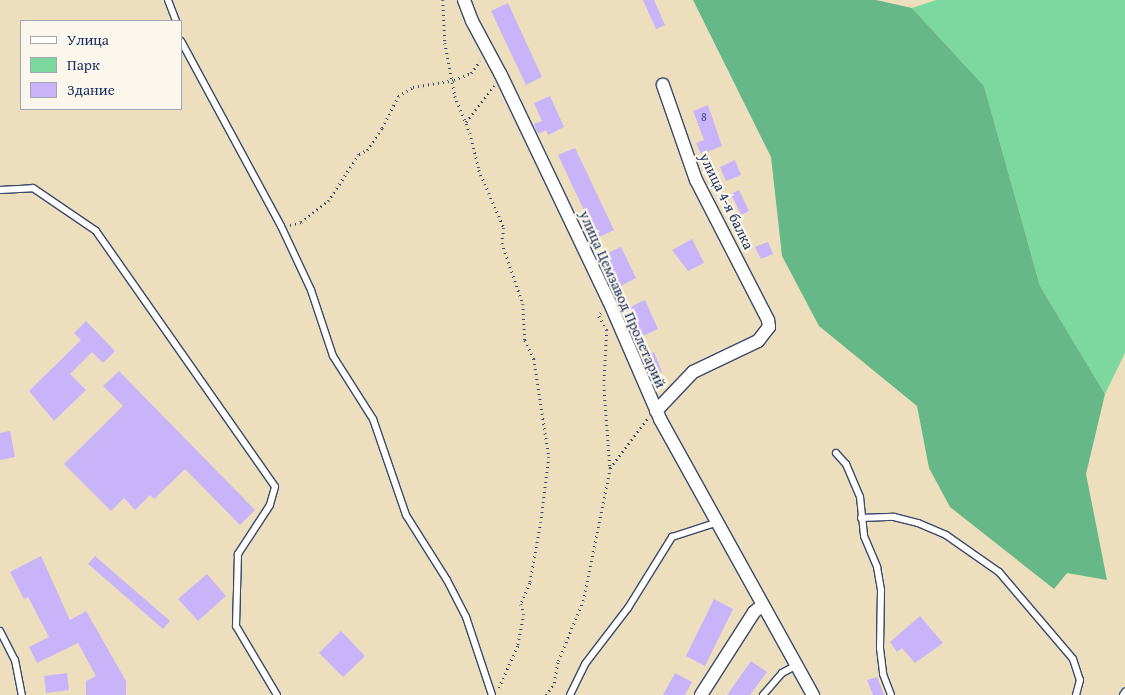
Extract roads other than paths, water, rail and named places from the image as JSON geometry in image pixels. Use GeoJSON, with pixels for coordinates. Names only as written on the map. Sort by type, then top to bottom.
{"type":"FeatureCollection","features":[{"type":"Feature","properties":{"kind":"street","name":"улица Цемзавод Пролетарий"},"geometry":{"type":"LineString","coordinates":[[464,0],[609,301],[656,410],[715,523],[798,665],[813,695]]}},
{"type":"Feature","properties":{"kind":"street","name":"улица 4-я балка"},"geometry":{"type":"LineString","coordinates":[[656,410],[694,372],[758,341],[769,327],[765,312],[696,180],[662,85]]}},
{"type":"Feature","properties":{"kind":"street"},"geometry":{"type":"LineString","coordinates":[[701,695],[741,630],[754,612],[763,605]]}},
{"type":"Feature","properties":{"kind":"lane"},"geometry":{"type":"LineString","coordinates":[[168,0],[176,20]]}},
{"type":"Feature","properties":{"kind":"lane"},"geometry":{"type":"LineString","coordinates":[[182,43],[281,226],[312,290],[333,356],[373,419],[406,515],[447,580],[466,617],[495,694]]}},
{"type":"Feature","properties":{"kind":"lane"},"geometry":{"type":"LineString","coordinates":[[0,190],[32,188],[96,231],[275,487],[270,505],[238,554],[236,626],[277,695]]}},
{"type":"Feature","properties":{"kind":"lane"},"geometry":{"type":"LineString","coordinates":[[836,453],[853,479],[860,496],[861,518],[881,590],[880,648],[883,674],[891,695]]}},
{"type":"Feature","properties":{"kind":"lane"},"geometry":{"type":"LineString","coordinates":[[861,518],[894,517],[918,523],[946,535],[999,572],[1073,659],[1080,680],[1076,695]]}},
{"type":"Feature","properties":{"kind":"lane"},"geometry":{"type":"LineString","coordinates":[[570,695],[585,664],[628,608],[672,537],[715,523]]}},
{"type":"Feature","properties":{"kind":"lane"},"geometry":{"type":"LineString","coordinates":[[0,631],[15,660],[22,695]]}},
{"type":"Feature","properties":{"kind":"lane"},"geometry":{"type":"LineString","coordinates":[[763,695],[782,673],[798,665]]}}]}
